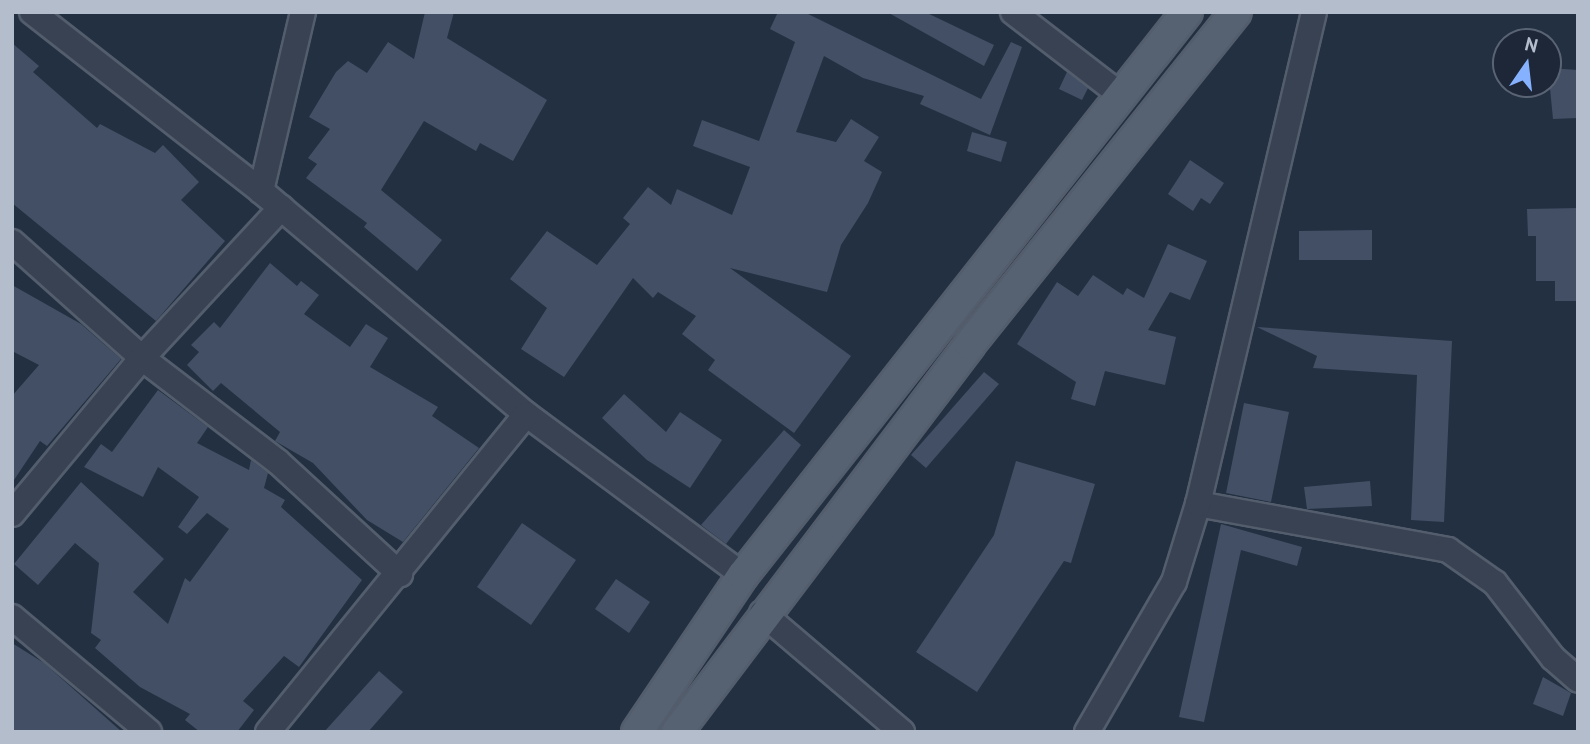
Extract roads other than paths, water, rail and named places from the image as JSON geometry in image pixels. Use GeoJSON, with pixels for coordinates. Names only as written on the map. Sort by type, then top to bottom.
{"type":"FeatureCollection","features":[{"type":"Feature","properties":{"kind":"main road"},"geometry":{"type":"LineString","coordinates":[[637,732],[743,575],[1187,12]]}},
{"type":"Feature","properties":{"kind":"main road"},"geometry":{"type":"LineString","coordinates":[[677,732],[762,612],[1236,12]]}},
{"type":"Feature","properties":{"kind":"street"},"geometry":{"type":"LineString","coordinates":[[32,12],[261,191],[526,414],[743,575]]}},
{"type":"Feature","properties":{"kind":"street"},"geometry":{"type":"LineString","coordinates":[[261,191],[303,12]]}},
{"type":"Feature","properties":{"kind":"street"},"geometry":{"type":"LineString","coordinates":[[1013,12],[1122,96]]}},
{"type":"Feature","properties":{"kind":"street"},"geometry":{"type":"LineString","coordinates":[[1087,732],[1174,582],[1198,504],[1314,12]]}},
{"type":"Feature","properties":{"kind":"street"},"geometry":{"type":"LineString","coordinates":[[12,514],[142,358],[281,208]]}},
{"type":"Feature","properties":{"kind":"street"},"geometry":{"type":"LineString","coordinates":[[12,242],[142,358],[278,462],[400,574]]}},
{"type":"Feature","properties":{"kind":"street"},"geometry":{"type":"LineString","coordinates":[[268,732],[400,574],[526,414]]}},
{"type":"Feature","properties":{"kind":"street"},"geometry":{"type":"LineString","coordinates":[[1198,504],[1448,550],[1495,583],[1553,658],[1578,680]]}},
{"type":"Feature","properties":{"kind":"street"},"geometry":{"type":"LineString","coordinates":[[762,612],[902,732]]}},
{"type":"Feature","properties":{"kind":"street"},"geometry":{"type":"LineString","coordinates":[[12,617],[149,732]]}}]}
